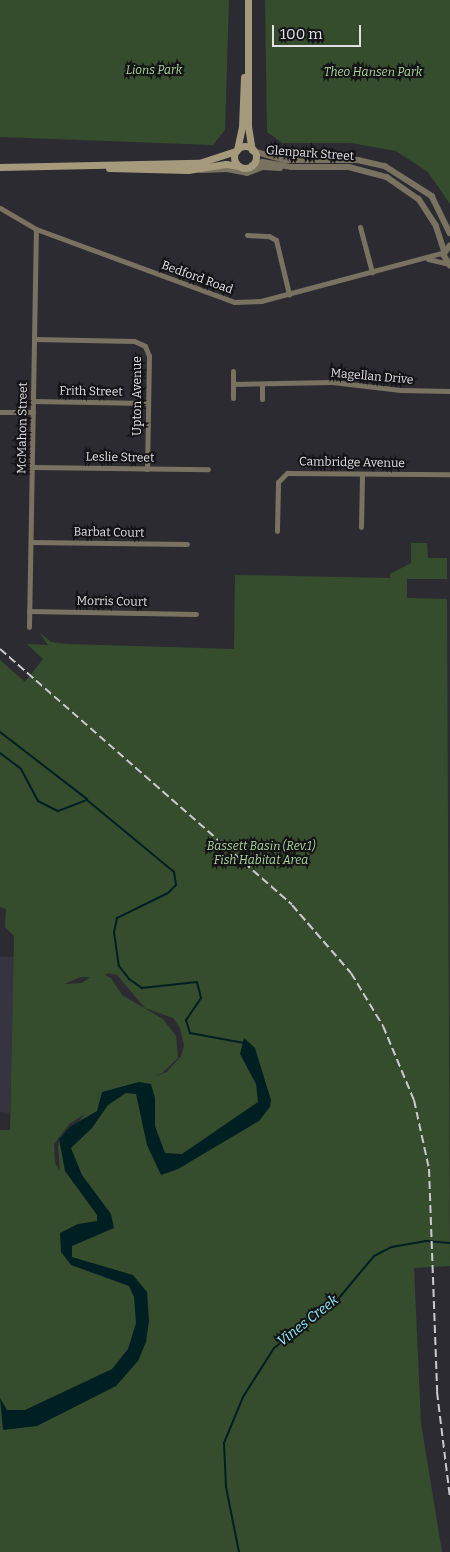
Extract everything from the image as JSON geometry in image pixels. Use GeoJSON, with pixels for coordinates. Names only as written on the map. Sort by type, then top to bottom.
{"type":"FeatureCollection","features":[{"type":"Feature","properties":{"kind":"main road"},"geometry":{"type":"LineString","coordinates":[[71,166],[188,170],[226,164],[252,166],[255,157],[248,132],[248,0]]}},
{"type":"Feature","properties":{"kind":"main road"},"geometry":{"type":"LineString","coordinates":[[239,166],[234,159],[247,45]]}},
{"type":"Feature","properties":{"kind":"main road"},"geometry":{"type":"LineString","coordinates":[[0,167],[204,162],[243,147],[253,150]]}},
{"type":"Feature","properties":{"kind":"street","name":"Glenpark Street"},"geometry":{"type":"LineString","coordinates":[[253,150],[285,160],[358,160],[385,166],[432,196],[450,233]]}},
{"type":"Feature","properties":{"kind":"street","name":"Glenpark Street"},"geometry":{"type":"LineString","coordinates":[[252,166],[263,162],[292,167],[354,168],[396,181],[423,205],[437,229],[449,265]]}},
{"type":"Feature","properties":{"kind":"street"},"geometry":{"type":"LineString","coordinates":[[188,170],[227,169],[245,173],[262,167],[292,167]]}},
{"type":"Feature","properties":{"kind":"street","name":"Bedford Road"},"geometry":{"type":"LineString","coordinates":[[0,208],[36,229],[225,300],[249,303],[426,259],[445,252]]}},
{"type":"Feature","properties":{"kind":"street"},"geometry":{"type":"LineString","coordinates":[[360,227],[372,272]]}},
{"type":"Feature","properties":{"kind":"street","name":"McMahon Street"},"geometry":{"type":"LineString","coordinates":[[29,627],[36,229]]}},
{"type":"Feature","properties":{"kind":"street"},"geometry":{"type":"LineString","coordinates":[[275,239],[280,234]]}},
{"type":"Feature","properties":{"kind":"street"},"geometry":{"type":"LineString","coordinates":[[247,235],[275,239]]}},
{"type":"Feature","properties":{"kind":"street"},"geometry":{"type":"LineString","coordinates":[[275,239],[289,294]]}},
{"type":"Feature","properties":{"kind":"street"},"geometry":{"type":"LineString","coordinates":[[445,252],[450,246]]}},
{"type":"Feature","properties":{"kind":"street","name":"Bedford Road"},"geometry":{"type":"LineString","coordinates":[[426,259],[449,265]]}},
{"type":"Feature","properties":{"kind":"street","name":"Upton Avenue"},"geometry":{"type":"LineString","coordinates":[[34,339],[141,343],[149,356],[147,469]]}},
{"type":"Feature","properties":{"kind":"street"},"geometry":{"type":"LineString","coordinates":[[233,371],[233,398]]}},
{"type":"Feature","properties":{"kind":"street","name":"Magellan Drive"},"geometry":{"type":"LineString","coordinates":[[233,384],[262,385],[332,382],[402,390],[450,391]]}},
{"type":"Feature","properties":{"kind":"street"},"geometry":{"type":"LineString","coordinates":[[262,385],[262,399]]}},
{"type":"Feature","properties":{"kind":"street","name":"Frith Street"},"geometry":{"type":"LineString","coordinates":[[33,401],[148,403]]}},
{"type":"Feature","properties":{"kind":"street"},"geometry":{"type":"LineString","coordinates":[[0,412],[33,412]]}},
{"type":"Feature","properties":{"kind":"street","name":"Leslie Street"},"geometry":{"type":"LineString","coordinates":[[32,467],[208,469]]}},
{"type":"Feature","properties":{"kind":"street","name":"Cambridge Avenue"},"geometry":{"type":"LineString","coordinates":[[278,531],[278,482],[282,475],[291,472],[450,474]]}},
{"type":"Feature","properties":{"kind":"street"},"geometry":{"type":"LineString","coordinates":[[361,527],[362,474]]}},
{"type":"Feature","properties":{"kind":"street","name":"Barbat Court"},"geometry":{"type":"LineString","coordinates":[[30,542],[187,544]]}},
{"type":"Feature","properties":{"kind":"street","name":"Morris Court"},"geometry":{"type":"LineString","coordinates":[[29,611],[196,614]]}},
{"type":"Feature","properties":{"kind":"shaded area"},"geometry":{"type":"Polygon","coordinates":[[[0,957],[14,957],[10,1113],[0,1112],[0,957]]]}},
{"type":"Feature","properties":{"kind":"green space","name":"Lions Park"},"geometry":{"type":"Polygon","coordinates":[[[0,0],[229,0],[225,130],[213,145],[0,137],[0,0]]]}},
{"type":"Feature","properties":{"kind":"green space","name":"Theo Hansen Park"},"geometry":{"type":"Polygon","coordinates":[[[265,0],[450,0],[450,204],[428,172],[396,151],[351,143],[282,143],[267,132],[265,0]]]}},
{"type":"Feature","properties":{"kind":"green space","name":"Bassett Basin (Rev.1) Fish Habitat Area"},"geometry":{"type":"Polygon","coordinates":[[[411,543],[427,543],[428,558],[447,558],[447,579],[407,579],[407,598],[447,599],[450,1266],[414,1268],[421,1423],[442,1552],[0,1552],[0,1130],[10,1130],[14,936],[5,927],[6,909],[0,907],[0,660],[25,682],[43,659],[27,644],[48,645],[39,632],[51,642],[67,644],[234,649],[235,575],[390,578],[390,574],[411,563],[411,543]],[[108,973],[105,975],[111,978],[122,995],[163,1019],[176,1036],[178,1058],[162,1073],[151,1078],[167,1072],[181,1056],[184,1046],[180,1028],[173,1018],[145,1008],[117,975],[108,973]],[[81,977],[64,984],[82,983],[90,977],[81,977]],[[85,1114],[69,1124],[54,1144],[55,1163],[60,1171],[58,1146],[61,1136],[75,1126],[85,1114]]]}},
{"type":"Feature","properties":{"kind":"water"},"geometry":{"type":"Polygon","coordinates":[[[244,1038],[255,1048],[271,1100],[270,1107],[259,1121],[178,1169],[161,1175],[147,1145],[136,1094],[126,1093],[108,1105],[92,1128],[71,1148],[82,1175],[111,1214],[114,1228],[72,1246],[72,1257],[133,1275],[147,1292],[149,1321],[146,1342],[138,1361],[116,1386],[37,1426],[3,1430],[0,1398],[7,1410],[25,1410],[112,1369],[128,1349],[136,1323],[134,1297],[129,1286],[71,1265],[61,1252],[60,1233],[78,1224],[97,1221],[97,1215],[65,1171],[59,1139],[71,1126],[97,1111],[102,1092],[139,1082],[151,1084],[155,1098],[155,1126],[165,1153],[182,1154],[258,1102],[256,1084],[240,1054],[244,1038]]]}},
{"type":"Feature","properties":{"kind":"waterway"},"geometry":{"type":"LineString","coordinates":[[0,732],[87,799]]}},
{"type":"Feature","properties":{"kind":"waterway"},"geometry":{"type":"LineString","coordinates":[[0,753],[21,769],[38,801],[58,811],[87,800],[174,872],[176,885],[168,893],[117,918],[114,932],[119,966],[129,979],[142,988],[197,982],[201,998],[186,1020],[190,1033],[244,1043]]}},
{"type":"Feature","properties":{"kind":"waterway","name":"Vines Creek"},"geometry":{"type":"LineString","coordinates":[[239,1552],[226,1487],[224,1443],[243,1397],[274,1348],[339,1298],[374,1256],[392,1247],[427,1241],[450,1243]]}},
{"type":"Feature","properties":{"kind":"railway"},"geometry":{"type":"LineString","coordinates":[[0,649],[292,905],[351,973],[383,1026],[414,1100],[429,1169],[437,1392],[450,1498]]}}]}
